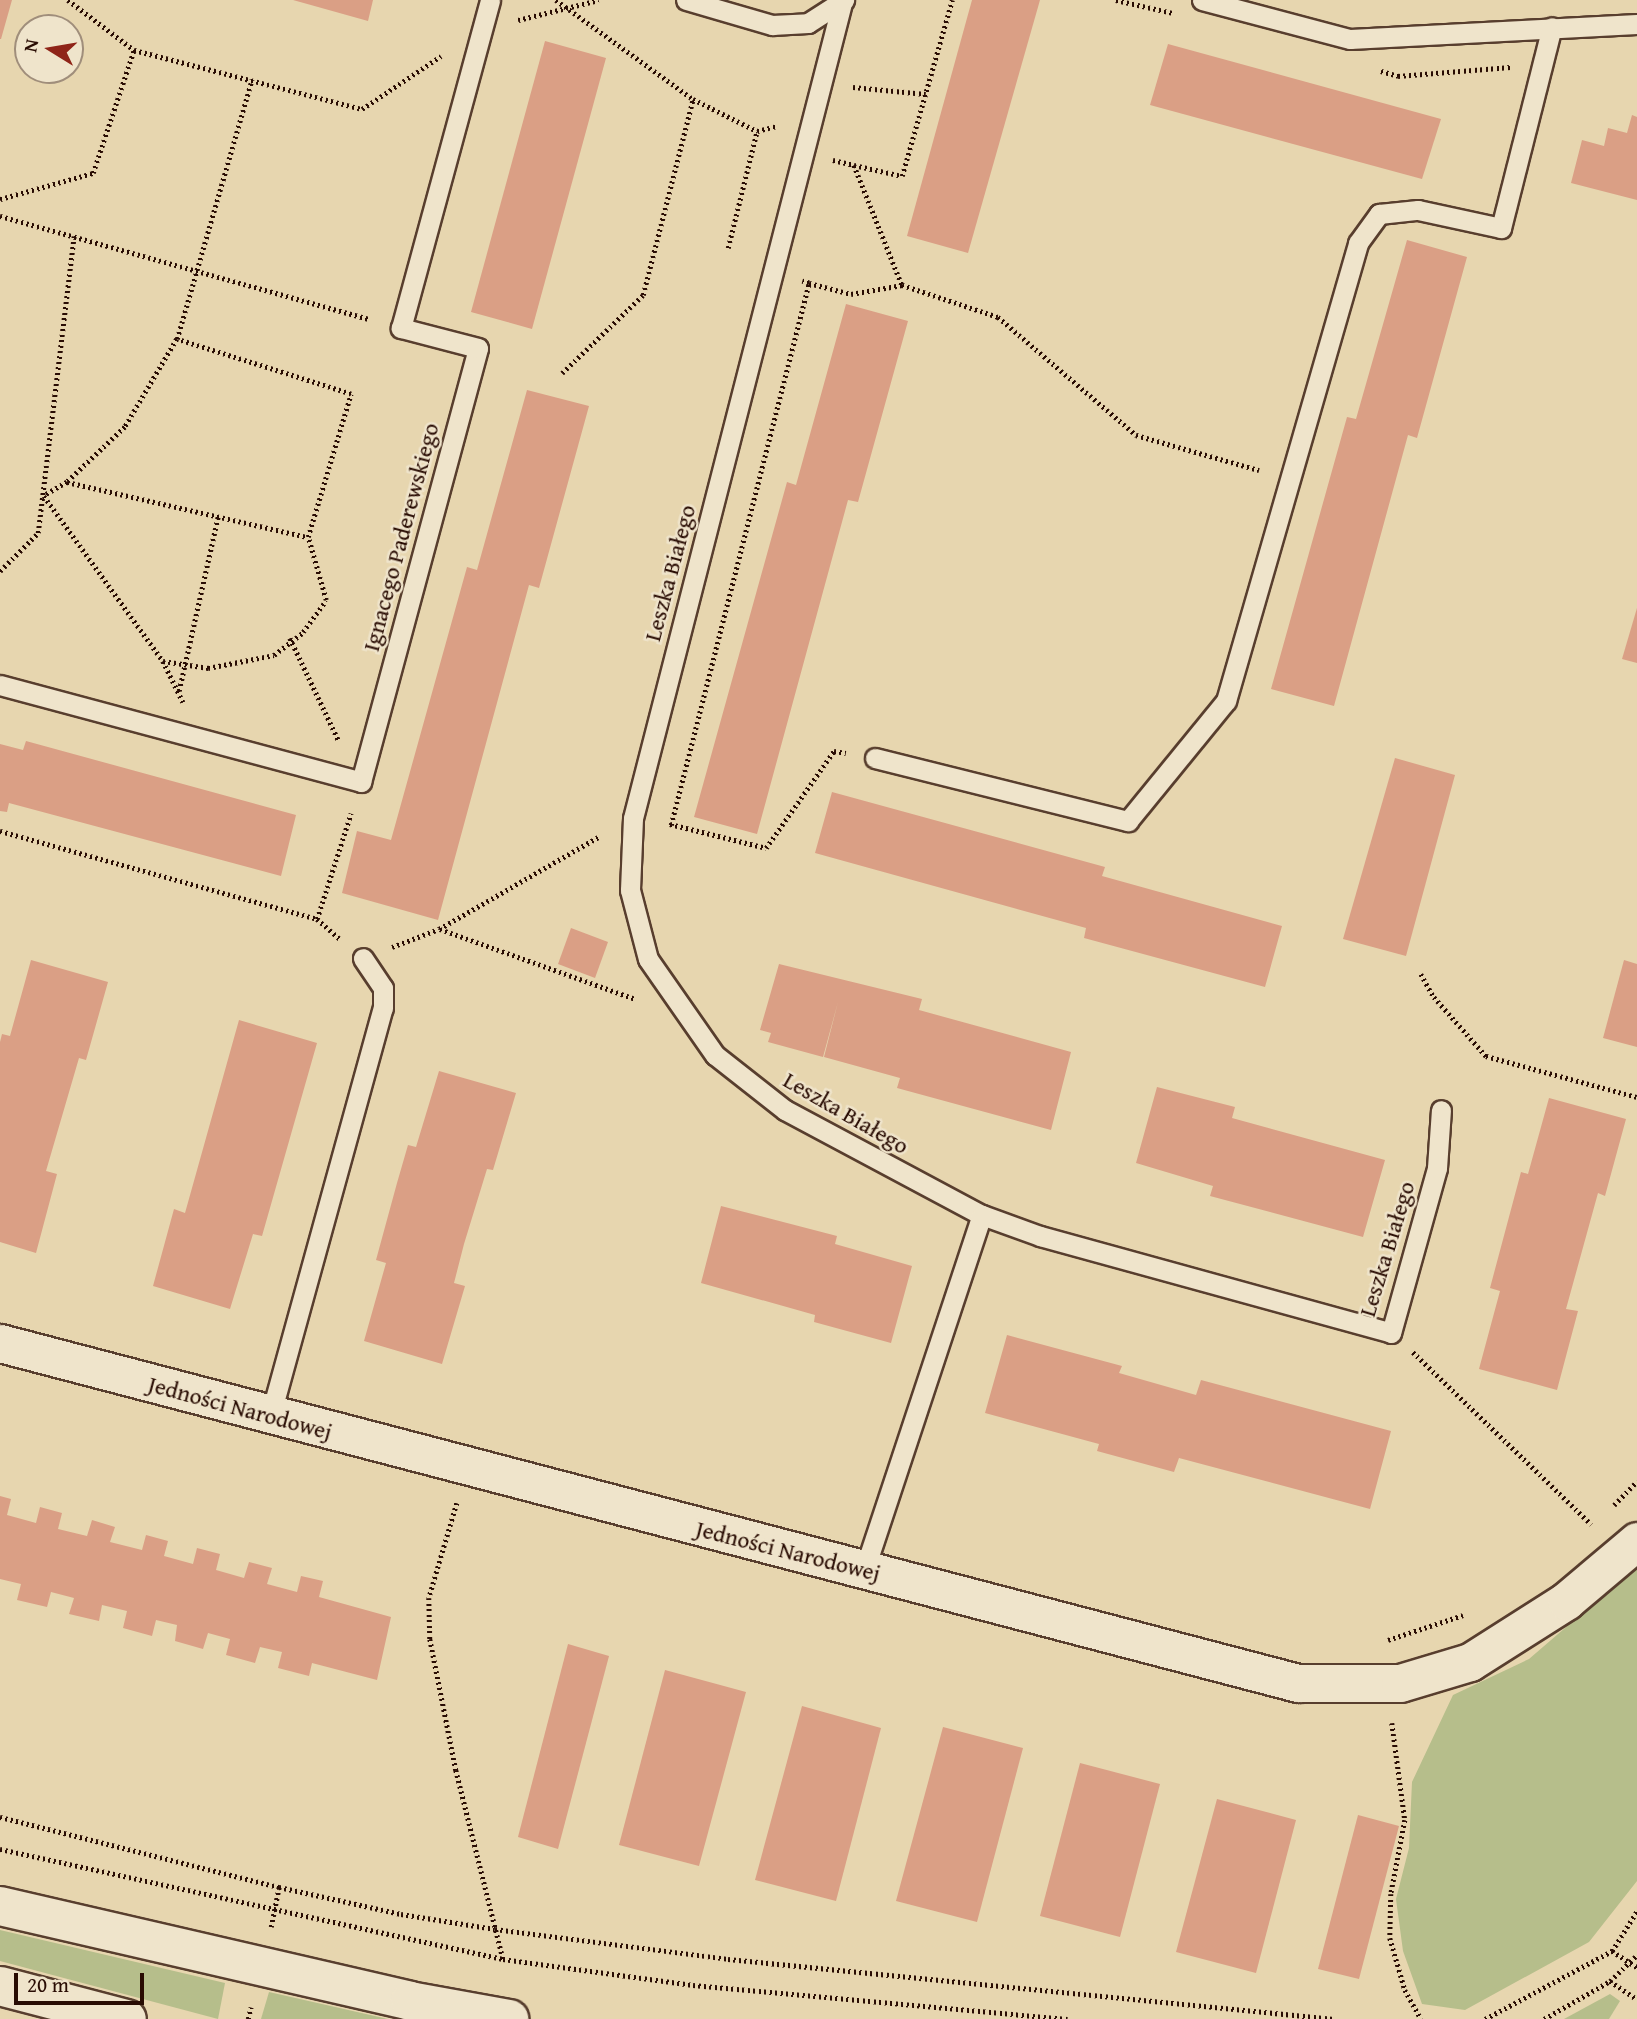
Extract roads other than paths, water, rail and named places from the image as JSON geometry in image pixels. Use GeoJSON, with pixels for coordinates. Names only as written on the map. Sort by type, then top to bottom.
{"type":"FeatureCollection","features":[{"type":"Feature","properties":{"kind":"street","name":"Jedności Narodowej"},"geometry":{"type":"LineString","coordinates":[[0,1343],[270,1417],[1254,1673],[1328,1685],[1400,1683],[1470,1662],[1566,1601],[1637,1541]]}},
{"type":"Feature","properties":{"kind":"street"},"geometry":{"type":"LineString","coordinates":[[0,1906],[410,2001],[509,2019]]}},
{"type":"Feature","properties":{"kind":"street"},"geometry":{"type":"LineString","coordinates":[[0,1986],[127,2019]]}},
{"type":"Feature","properties":{"kind":"lane","name":"Ignacego Paderewskiego"},"geometry":{"type":"LineString","coordinates":[[0,685],[361,782],[478,348],[401,328],[490,0]]}},
{"type":"Feature","properties":{"kind":"lane"},"geometry":{"type":"LineString","coordinates":[[686,0],[772,25],[808,23],[843,2]]}},
{"type":"Feature","properties":{"kind":"lane"},"geometry":{"type":"LineString","coordinates":[[1202,0],[1350,39],[1637,24]]}},
{"type":"Feature","properties":{"kind":"lane","name":"Leszka Białego"},"geometry":{"type":"LineString","coordinates":[[843,2],[633,818],[630,890],[638,934],[648,960],[684,1016],[715,1055],[785,1110],[982,1215],[1040,1236],[1391,1334],[1437,1168],[1441,1110]]}},
{"type":"Feature","properties":{"kind":"lane"},"geometry":{"type":"LineString","coordinates":[[875,758],[1128,821],[1226,701],[1357,243],[1379,214],[1418,210],[1501,228],[1552,27]]}},
{"type":"Feature","properties":{"kind":"lane"},"geometry":{"type":"LineString","coordinates":[[270,1417],[383,1008],[383,988],[363,958]]}},
{"type":"Feature","properties":{"kind":"lane"},"geometry":{"type":"LineString","coordinates":[[864,1571],[982,1215]]}}]}
